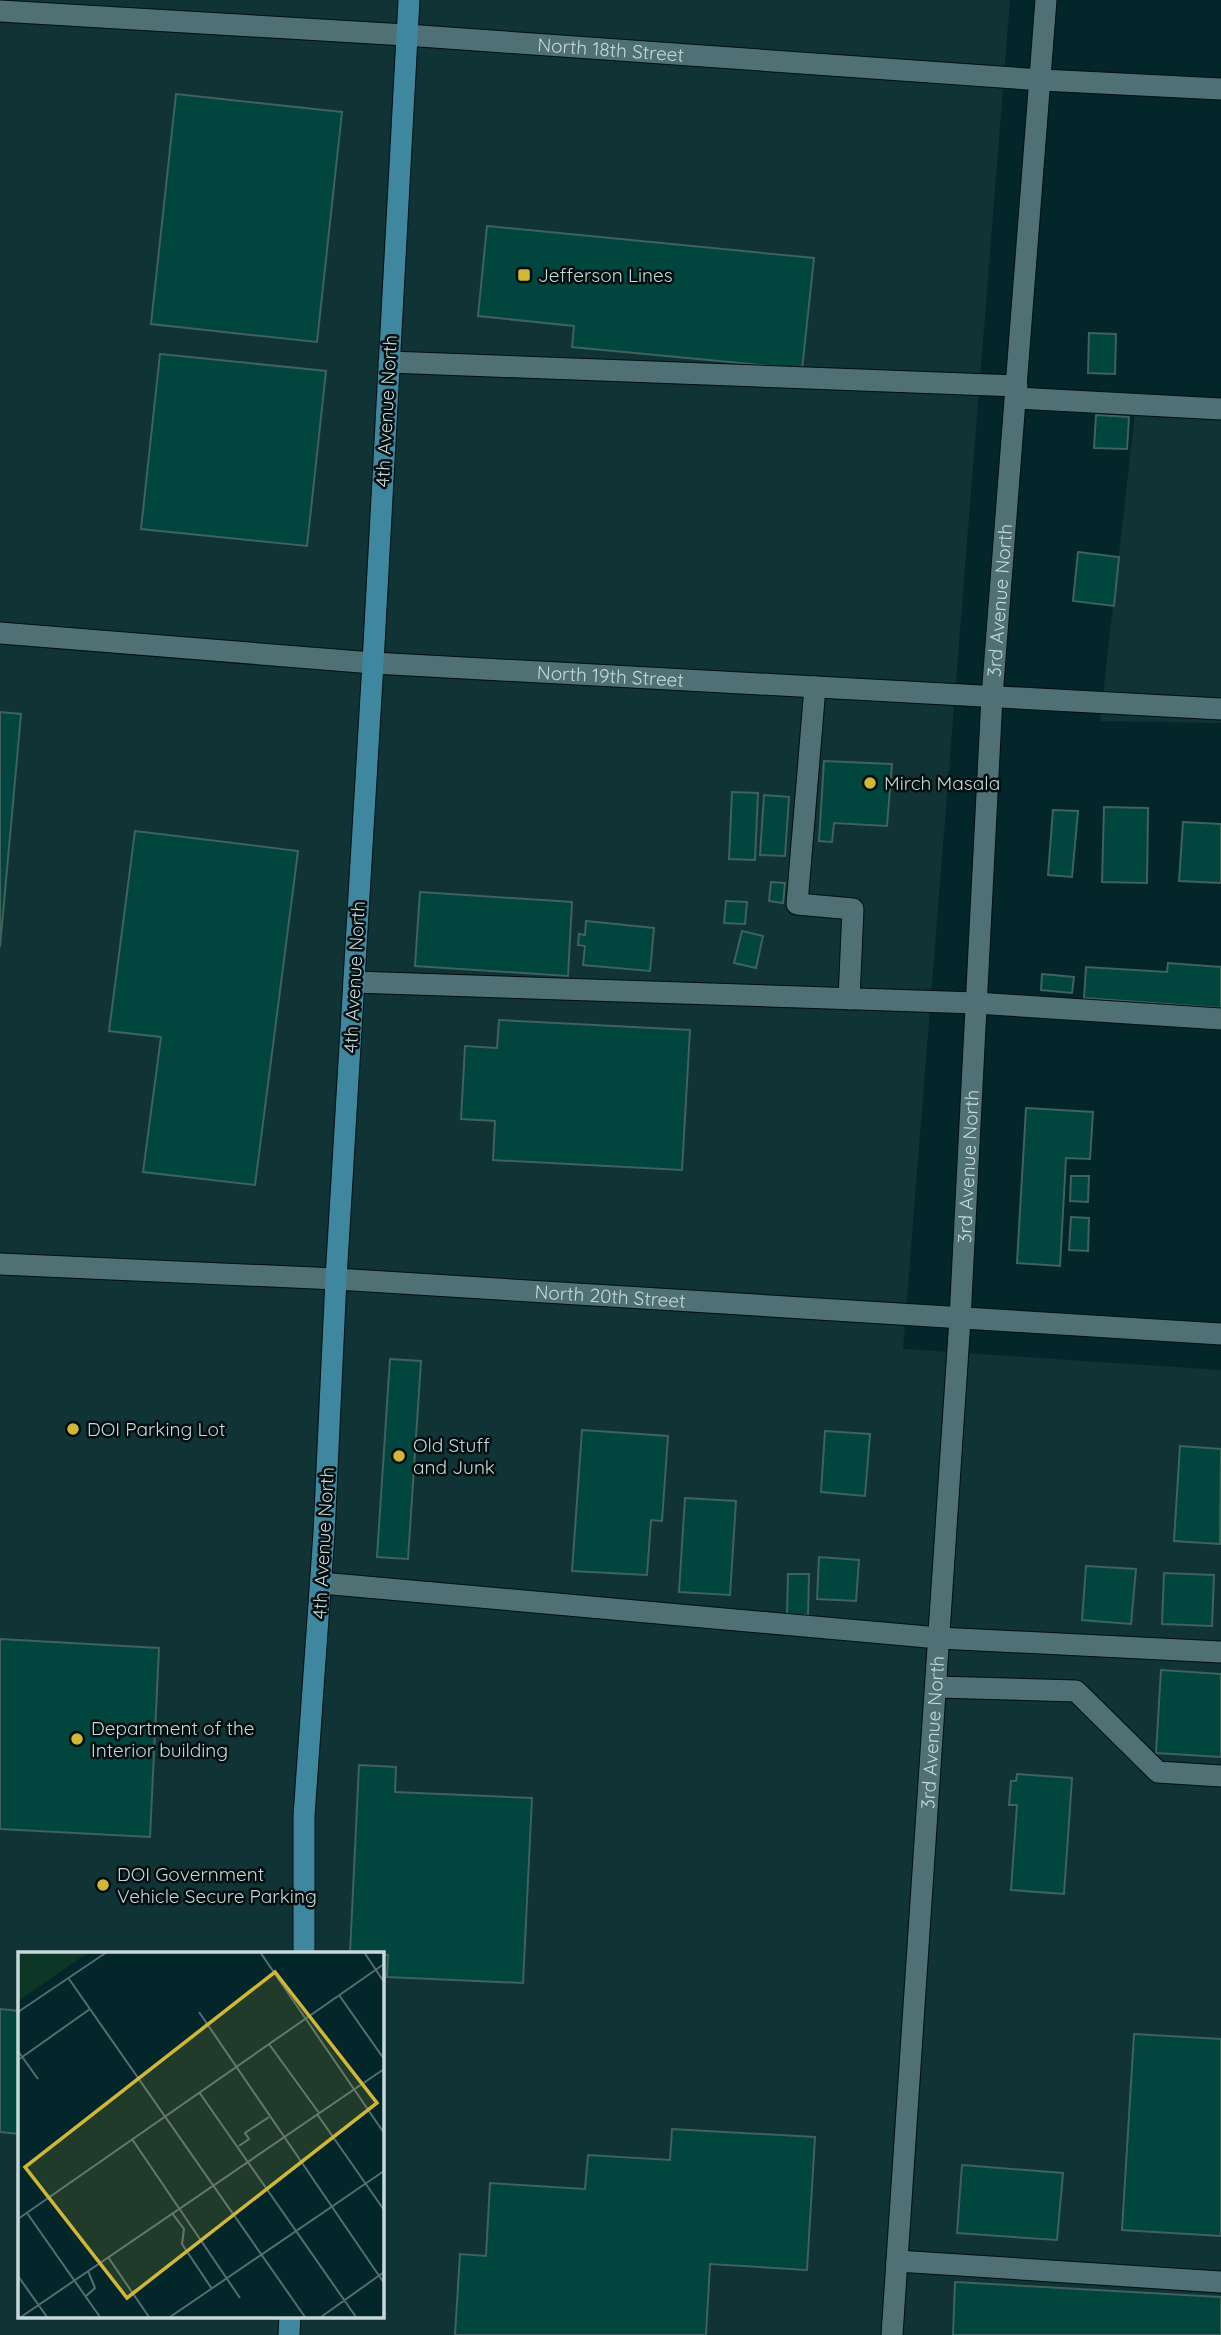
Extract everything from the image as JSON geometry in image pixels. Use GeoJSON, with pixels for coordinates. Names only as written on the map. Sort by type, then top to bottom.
{"type":"FeatureCollection","features":[{"type":"Feature","properties":{"kind":"main road","name":"4th Avenue North"},"geometry":{"type":"LineString","coordinates":[[304,1952],[304,1816],[321,1584],[409,0]]}},
{"type":"Feature","properties":{"kind":"street","name":"3rd Avenue North"},"geometry":{"type":"LineString","coordinates":[[892,2335],[960,1319],[992,697],[1042,80],[1046,0]]}},
{"type":"Feature","properties":{"kind":"street","name":"North 18th Street"},"geometry":{"type":"LineString","coordinates":[[0,11],[406,35],[1042,80],[1221,89]]}},
{"type":"Feature","properties":{"kind":"street"},"geometry":{"type":"LineString","coordinates":[[389,362],[1017,392],[1221,410]]}},
{"type":"Feature","properties":{"kind":"street","name":"North 19th Street"},"geometry":{"type":"LineString","coordinates":[[0,633],[373,663],[1221,709]]}},
{"type":"Feature","properties":{"kind":"street"},"geometry":{"type":"LineString","coordinates":[[814,687],[797,904],[853,909],[849,999]]}},
{"type":"Feature","properties":{"kind":"street"},"geometry":{"type":"LineString","coordinates":[[354,982],[976,1003],[1221,1019]]}},
{"type":"Feature","properties":{"kind":"street","name":"North 20th Street"},"geometry":{"type":"LineString","coordinates":[[0,1264],[336,1279],[1221,1334]]}},
{"type":"Feature","properties":{"kind":"street"},"geometry":{"type":"LineString","coordinates":[[321,1584],[939,1638],[1221,1652]]}},
{"type":"Feature","properties":{"kind":"street"},"geometry":{"type":"LineString","coordinates":[[936,1687],[1076,1691],[1157,1773],[1221,1776]]}},
{"type":"Feature","properties":{"kind":"street"},"geometry":{"type":"LineString","coordinates":[[897,2261],[1221,2282]]}},
{"type":"Feature","properties":{"kind":"shaded area"},"geometry":{"type":"Polygon","coordinates":[[[0,0],[1010,0],[903,1349],[1221,1370],[1221,2335],[0,2335],[0,0]]]}},
{"type":"Feature","properties":{"kind":"shaded area"},"geometry":{"type":"Polygon","coordinates":[[[1136,404],[1221,409],[1221,723],[1100,721],[1136,404]]]}},
{"type":"Feature","properties":{"kind":"building"},"geometry":{"type":"Polygon","coordinates":[[[176,94],[342,112],[317,342],[151,324],[176,94]]]}},
{"type":"Feature","properties":{"kind":"building"},"geometry":{"type":"Polygon","coordinates":[[[487,226],[814,258],[802,369],[572,347],[574,326],[478,316],[487,226]]]}},
{"type":"Feature","properties":{"kind":"building"},"geometry":{"type":"Polygon","coordinates":[[[1089,333],[1116,334],[1115,374],[1088,373],[1089,333]]]}},
{"type":"Feature","properties":{"kind":"building"},"geometry":{"type":"Polygon","coordinates":[[[160,354],[326,371],[307,546],[141,529],[160,354]]]}},
{"type":"Feature","properties":{"kind":"building"},"geometry":{"type":"Polygon","coordinates":[[[1096,415],[1129,417],[1127,449],[1094,448],[1096,415]]]}},
{"type":"Feature","properties":{"kind":"building"},"geometry":{"type":"Polygon","coordinates":[[[1078,552],[1119,557],[1114,606],[1073,601],[1078,552]]]}},
{"type":"Feature","properties":{"kind":"building"},"geometry":{"type":"Polygon","coordinates":[[[0,712],[21,714],[0,947],[0,712]]]}},
{"type":"Feature","properties":{"kind":"building"},"geometry":{"type":"Polygon","coordinates":[[[824,761],[892,764],[887,826],[834,823],[832,842],[819,841],[824,761]]]}},
{"type":"Feature","properties":{"kind":"building"},"geometry":{"type":"Polygon","coordinates":[[[732,792],[758,793],[755,860],[729,859],[732,792]]]}},
{"type":"Feature","properties":{"kind":"building"},"geometry":{"type":"Polygon","coordinates":[[[764,795],[789,797],[785,856],[760,855],[764,795]]]}},
{"type":"Feature","properties":{"kind":"building"},"geometry":{"type":"Polygon","coordinates":[[[1104,807],[1148,808],[1147,883],[1102,882],[1104,807]]]}},
{"type":"Feature","properties":{"kind":"building"},"geometry":{"type":"Polygon","coordinates":[[[1053,810],[1078,811],[1072,877],[1048,875],[1053,810]]]}},
{"type":"Feature","properties":{"kind":"building"},"geometry":{"type":"Polygon","coordinates":[[[1183,822],[1221,824],[1221,883],[1179,881],[1183,822]]]}},
{"type":"Feature","properties":{"kind":"building"},"geometry":{"type":"Polygon","coordinates":[[[135,831],[298,851],[255,1185],[143,1172],[161,1037],[109,1031],[135,831]]]}},
{"type":"Feature","properties":{"kind":"building"},"geometry":{"type":"Polygon","coordinates":[[[771,882],[785,883],[783,903],[769,901],[771,882]]]}},
{"type":"Feature","properties":{"kind":"building"},"geometry":{"type":"Polygon","coordinates":[[[420,892],[572,902],[568,976],[415,966],[420,892]]]}},
{"type":"Feature","properties":{"kind":"building"},"geometry":{"type":"Polygon","coordinates":[[[726,901],[747,902],[745,924],[724,923],[726,901]]]}},
{"type":"Feature","properties":{"kind":"building"},"geometry":{"type":"Polygon","coordinates":[[[586,921],[654,928],[650,971],[583,965],[585,946],[578,945],[579,934],[585,935],[586,921]]]}},
{"type":"Feature","properties":{"kind":"building"},"geometry":{"type":"Polygon","coordinates":[[[742,931],[763,936],[756,968],[734,963],[742,931]]]}},
{"type":"Feature","properties":{"kind":"building"},"geometry":{"type":"Polygon","coordinates":[[[1168,963],[1221,967],[1221,1008],[1084,998],[1086,967],[1167,972],[1168,963]]]}},
{"type":"Feature","properties":{"kind":"building"},"geometry":{"type":"Polygon","coordinates":[[[1042,974],[1074,977],[1072,993],[1041,990],[1042,974]]]}},
{"type":"Feature","properties":{"kind":"building"},"geometry":{"type":"Polygon","coordinates":[[[499,1020],[690,1030],[682,1170],[493,1160],[495,1121],[461,1119],[465,1046],[497,1048],[499,1020]]]}},
{"type":"Feature","properties":{"kind":"building"},"geometry":{"type":"Polygon","coordinates":[[[1026,1108],[1093,1112],[1090,1159],[1066,1158],[1060,1266],[1017,1263],[1026,1108]]]}},
{"type":"Feature","properties":{"kind":"building"},"geometry":{"type":"Polygon","coordinates":[[[1071,1176],[1089,1176],[1088,1202],[1070,1201],[1071,1176]]]}},
{"type":"Feature","properties":{"kind":"building"},"geometry":{"type":"Polygon","coordinates":[[[1071,1217],[1089,1218],[1088,1251],[1069,1250],[1071,1217]]]}},
{"type":"Feature","properties":{"kind":"building","name":"Old Stuff and Junk"},"geometry":{"type":"Polygon","coordinates":[[[390,1359],[421,1361],[408,1559],[377,1557],[390,1359]]]}},
{"type":"Feature","properties":{"kind":"building"},"geometry":{"type":"Polygon","coordinates":[[[582,1430],[668,1436],[662,1521],[651,1520],[647,1575],[572,1571],[582,1430]]]}},
{"type":"Feature","properties":{"kind":"building"},"geometry":{"type":"Polygon","coordinates":[[[825,1431],[870,1434],[865,1496],[821,1492],[825,1431]]]}},
{"type":"Feature","properties":{"kind":"building"},"geometry":{"type":"Polygon","coordinates":[[[1180,1446],[1221,1449],[1220,1544],[1174,1541],[1180,1446]]]}},
{"type":"Feature","properties":{"kind":"building"},"geometry":{"type":"Polygon","coordinates":[[[685,1498],[736,1501],[730,1595],[679,1592],[685,1498]]]}},
{"type":"Feature","properties":{"kind":"building"},"geometry":{"type":"Polygon","coordinates":[[[819,1557],[859,1560],[856,1601],[817,1599],[819,1557]]]}},
{"type":"Feature","properties":{"kind":"building"},"geometry":{"type":"Polygon","coordinates":[[[1086,1566],[1136,1569],[1131,1624],[1082,1620],[1086,1566]]]}},
{"type":"Feature","properties":{"kind":"building"},"geometry":{"type":"Polygon","coordinates":[[[1164,1573],[1214,1575],[1212,1626],[1162,1624],[1164,1573]]]}},
{"type":"Feature","properties":{"kind":"building"},"geometry":{"type":"Polygon","coordinates":[[[788,1574],[809,1574],[808,1615],[787,1615],[788,1574]]]}},
{"type":"Feature","properties":{"kind":"building","name":"Department of the Interior building"},"geometry":{"type":"Polygon","coordinates":[[[0,1639],[159,1648],[150,1837],[0,1829],[0,1639]]]}},
{"type":"Feature","properties":{"kind":"building"},"geometry":{"type":"Polygon","coordinates":[[[1161,1670],[1221,1674],[1221,1757],[1156,1753],[1161,1670]]]}},
{"type":"Feature","properties":{"kind":"building"},"geometry":{"type":"Polygon","coordinates":[[[359,1765],[396,1767],[395,1792],[532,1798],[523,1983],[387,1977],[388,1955],[383,1955],[383,1952],[350,1952],[359,1765]]]}},
{"type":"Feature","properties":{"kind":"building"},"geometry":{"type":"Polygon","coordinates":[[[1017,1774],[1072,1778],[1064,1894],[1011,1890],[1017,1805],[1009,1805],[1011,1781],[1016,1781],[1017,1774]]]}},
{"type":"Feature","properties":{"kind":"building"},"geometry":{"type":"Polygon","coordinates":[[[0,2009],[18,2011],[18,2134],[0,2132],[0,2009]]]}},
{"type":"Feature","properties":{"kind":"building"},"geometry":{"type":"Polygon","coordinates":[[[1134,2034],[1221,2039],[1221,2236],[1122,2230],[1134,2034]]]}},
{"type":"Feature","properties":{"kind":"building"},"geometry":{"type":"Polygon","coordinates":[[[672,2129],[815,2137],[807,2270],[710,2264],[706,2335],[455,2335],[460,2254],[486,2256],[490,2183],[585,2189],[588,2155],[670,2160],[672,2129]]]}},
{"type":"Feature","properties":{"kind":"building"},"geometry":{"type":"Polygon","coordinates":[[[962,2165],[1063,2173],[1057,2240],[957,2233],[962,2165]]]}},
{"type":"Feature","properties":{"kind":"building"},"geometry":{"type":"Polygon","coordinates":[[[955,2282],[1221,2297],[1221,2335],[953,2335],[955,2282]]]}},
{"type":"Feature","properties":{"kind":"place","name":"Jefferson Lines"},"geometry":{"type":"Point","coordinates":[524,275]}},
{"type":"Feature","properties":{"kind":"place","name":"Mirch Masala"},"geometry":{"type":"Point","coordinates":[870,783]}},
{"type":"Feature","properties":{"kind":"place","name":"DOI Parking Lot"},"geometry":{"type":"Point","coordinates":[73,1429]}},
{"type":"Feature","properties":{"kind":"place","name":"Old Stuff and Junk"},"geometry":{"type":"Point","coordinates":[399,1456]}},
{"type":"Feature","properties":{"kind":"place","name":"Department of the Interior building"},"geometry":{"type":"Point","coordinates":[77,1739]}},
{"type":"Feature","properties":{"kind":"place","name":"DOI Government Vehicle Secure Parking"},"geometry":{"type":"Point","coordinates":[103,1885]}}]}
